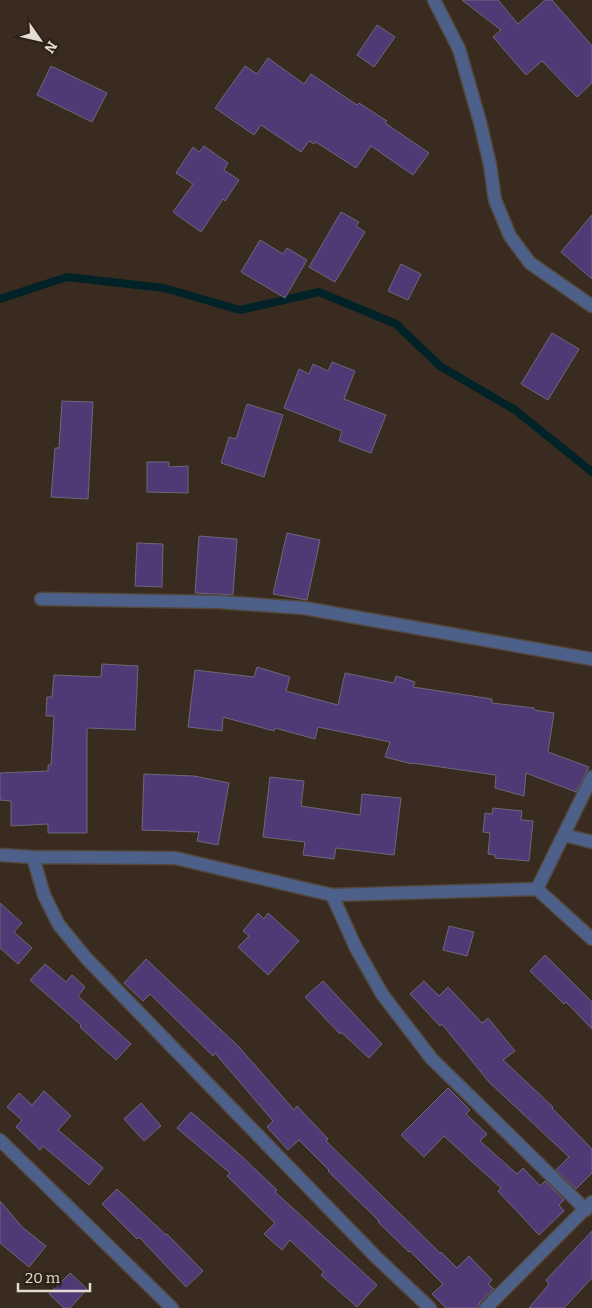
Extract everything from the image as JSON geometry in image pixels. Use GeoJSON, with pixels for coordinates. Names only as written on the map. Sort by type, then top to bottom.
{"type":"FeatureCollection","features":[{"type":"Feature","properties":{"kind":"street"},"geometry":{"type":"LineString","coordinates":[[434,0],[459,49],[482,131],[490,165],[495,200],[510,236],[530,263],[592,306]]}},
{"type":"Feature","properties":{"kind":"street"},"geometry":{"type":"LineString","coordinates":[[41,599],[219,602],[304,608],[592,659]]}},
{"type":"Feature","properties":{"kind":"street"},"geometry":{"type":"LineString","coordinates":[[537,888],[592,777]]}},
{"type":"Feature","properties":{"kind":"street"},"geometry":{"type":"LineString","coordinates":[[564,835],[592,842]]}},
{"type":"Feature","properties":{"kind":"street"},"geometry":{"type":"LineString","coordinates":[[0,855],[175,858],[332,895],[537,888],[592,939]]}},
{"type":"Feature","properties":{"kind":"street"},"geometry":{"type":"LineString","coordinates":[[33,857],[44,895],[59,925],[87,959],[376,1257],[430,1308]]}},
{"type":"Feature","properties":{"kind":"street"},"geometry":{"type":"LineString","coordinates":[[332,895],[356,948],[382,994],[431,1058],[589,1206],[486,1308]]}},
{"type":"Feature","properties":{"kind":"street"},"geometry":{"type":"LineString","coordinates":[[0,1140],[172,1308]]}},
{"type":"Feature","properties":{"kind":"building"},"geometry":{"type":"Polygon","coordinates":[[[462,0],[498,0],[518,24],[545,0],[552,0],[592,46],[592,83],[577,97],[542,61],[526,75],[493,37],[501,30],[462,0]]]}},
{"type":"Feature","properties":{"kind":"building"},"geometry":{"type":"Polygon","coordinates":[[[377,25],[395,37],[374,67],[357,55],[377,25]]]}},
{"type":"Feature","properties":{"kind":"building"},"geometry":{"type":"Polygon","coordinates":[[[268,58],[304,84],[311,74],[357,105],[359,103],[387,121],[385,123],[429,153],[413,175],[371,146],[356,168],[316,142],[314,144],[309,141],[301,152],[261,125],[254,135],[215,108],[245,66],[257,74],[268,58]]]}},
{"type":"Feature","properties":{"kind":"building"},"geometry":{"type":"Polygon","coordinates":[[[51,66],[107,93],[92,122],[37,95],[51,66]]]}},
{"type":"Feature","properties":{"kind":"building"},"geometry":{"type":"Polygon","coordinates":[[[204,146],[228,163],[224,170],[239,180],[225,201],[223,199],[201,232],[173,212],[193,184],[176,173],[193,147],[199,152],[204,146]]]}},
{"type":"Feature","properties":{"kind":"building"},"geometry":{"type":"Polygon","coordinates":[[[341,212],[359,222],[356,226],[365,232],[335,282],[309,267],[341,212]]]}},
{"type":"Feature","properties":{"kind":"building"},"geometry":{"type":"Polygon","coordinates":[[[592,215],[592,279],[561,252],[592,215]]]}},
{"type":"Feature","properties":{"kind":"building"},"geometry":{"type":"Polygon","coordinates":[[[260,240],[283,254],[287,248],[307,260],[285,298],[241,272],[260,240]]]}},
{"type":"Feature","properties":{"kind":"building"},"geometry":{"type":"Polygon","coordinates":[[[401,264],[421,274],[408,300],[388,291],[401,264]]]}},
{"type":"Feature","properties":{"kind":"building"},"geometry":{"type":"Polygon","coordinates":[[[552,333],[579,349],[548,400],[521,384],[552,333]]]}},
{"type":"Feature","properties":{"kind":"building"},"geometry":{"type":"Polygon","coordinates":[[[332,362],[355,371],[344,399],[386,415],[371,453],[339,441],[342,431],[284,408],[299,369],[309,374],[313,364],[328,371],[332,362]]]}},
{"type":"Feature","properties":{"kind":"building"},"geometry":{"type":"Polygon","coordinates":[[[62,401],[93,402],[88,499],[51,497],[55,448],[59,448],[62,401]]]}},
{"type":"Feature","properties":{"kind":"building"},"geometry":{"type":"Polygon","coordinates":[[[247,404],[283,415],[264,477],[221,463],[229,437],[236,439],[247,404]]]}},
{"type":"Feature","properties":{"kind":"building"},"geometry":{"type":"Polygon","coordinates":[[[147,462],[169,462],[169,467],[188,466],[188,493],[147,492],[147,462]]]}},
{"type":"Feature","properties":{"kind":"building"},"geometry":{"type":"Polygon","coordinates":[[[287,533],[320,540],[307,600],[273,594],[287,533]]]}},
{"type":"Feature","properties":{"kind":"building"},"geometry":{"type":"Polygon","coordinates":[[[199,536],[237,539],[233,595],[195,593],[199,536]]]}},
{"type":"Feature","properties":{"kind":"building"},"geometry":{"type":"Polygon","coordinates":[[[137,543],[163,544],[162,587],[135,586],[137,543]]]}},
{"type":"Feature","properties":{"kind":"building"},"geometry":{"type":"Polygon","coordinates":[[[102,664],[138,666],[135,730],[87,728],[87,833],[48,833],[48,824],[11,826],[11,801],[0,800],[0,773],[48,771],[48,765],[51,765],[54,716],[46,716],[47,697],[52,697],[54,675],[101,677],[102,664]]]}},
{"type":"Feature","properties":{"kind":"building"},"geometry":{"type":"Polygon","coordinates":[[[257,667],[290,677],[286,691],[338,705],[345,673],[394,683],[396,676],[415,682],[413,687],[492,699],[492,703],[534,708],[534,710],[554,713],[548,752],[589,767],[576,792],[526,773],[524,796],[495,788],[496,775],[412,764],[385,757],[390,742],[318,727],[315,739],[275,728],[274,731],[223,717],[222,731],[188,727],[195,670],[254,677],[257,667]]]}},
{"type":"Feature","properties":{"kind":"building"},"geometry":{"type":"Polygon","coordinates":[[[144,774],[194,776],[229,783],[218,845],[197,841],[199,832],[142,830],[144,774]]]}},
{"type":"Feature","properties":{"kind":"building"},"geometry":{"type":"Polygon","coordinates":[[[270,777],[304,781],[301,806],[360,815],[362,794],[401,798],[394,855],[336,848],[334,859],[303,855],[305,842],[263,837],[270,777]]]}},
{"type":"Feature","properties":{"kind":"building"},"geometry":{"type":"Polygon","coordinates":[[[493,808],[522,811],[521,820],[533,821],[529,861],[495,858],[495,855],[488,854],[490,833],[483,832],[485,813],[492,814],[493,808]]]}},
{"type":"Feature","properties":{"kind":"building"},"geometry":{"type":"Polygon","coordinates":[[[0,903],[22,923],[14,932],[32,948],[18,964],[0,948],[0,903]]]}},
{"type":"Feature","properties":{"kind":"building"},"geometry":{"type":"Polygon","coordinates":[[[258,913],[264,919],[268,913],[299,941],[268,975],[238,947],[249,936],[243,931],[258,913]]]}},
{"type":"Feature","properties":{"kind":"building"},"geometry":{"type":"Polygon","coordinates":[[[449,926],[474,932],[467,956],[443,950],[449,926]]]}},
{"type":"Feature","properties":{"kind":"building"},"geometry":{"type":"Polygon","coordinates":[[[545,955],[592,1002],[592,1029],[566,1002],[564,1004],[530,971],[545,955]]]}},
{"type":"Feature","properties":{"kind":"building"},"geometry":{"type":"Polygon","coordinates":[[[146,959],[239,1047],[294,1110],[297,1106],[328,1139],[326,1141],[440,1253],[457,1268],[469,1256],[492,1280],[488,1284],[494,1289],[480,1302],[478,1308],[446,1308],[432,1294],[443,1284],[378,1222],[299,1140],[288,1150],[267,1127],[273,1121],[215,1053],[213,1056],[150,994],[143,1001],[124,983],[146,959]]]}},
{"type":"Feature","properties":{"kind":"building"},"geometry":{"type":"Polygon","coordinates":[[[45,964],[66,982],[72,975],[85,987],[78,996],[131,1044],[116,1060],[80,1027],[81,1025],[30,980],[45,964]]]}},
{"type":"Feature","properties":{"kind":"building"},"geometry":{"type":"Polygon","coordinates":[[[323,981],[382,1044],[369,1058],[341,1032],[340,1034],[305,997],[323,981]]]}},
{"type":"Feature","properties":{"kind":"building"},"geometry":{"type":"Polygon","coordinates":[[[424,981],[439,996],[448,987],[482,1023],[488,1018],[515,1051],[503,1060],[553,1107],[592,1149],[592,1173],[576,1189],[556,1170],[569,1157],[489,1082],[442,1024],[440,1026],[410,994],[424,981]]]}},
{"type":"Feature","properties":{"kind":"building"},"geometry":{"type":"Polygon","coordinates":[[[448,1088],[470,1110],[466,1114],[487,1134],[480,1141],[517,1174],[523,1168],[540,1186],[545,1181],[564,1200],[559,1205],[564,1211],[539,1235],[498,1191],[501,1188],[444,1136],[424,1157],[401,1135],[448,1088]]]}},
{"type":"Feature","properties":{"kind":"building"},"geometry":{"type":"Polygon","coordinates":[[[44,1091],[71,1116],[58,1130],[103,1168],[89,1185],[43,1146],[40,1150],[16,1127],[22,1120],[7,1107],[19,1093],[32,1105],[44,1091]]]}},
{"type":"Feature","properties":{"kind":"building"},"geometry":{"type":"Polygon","coordinates":[[[141,1103],[161,1126],[144,1141],[124,1119],[141,1103]]]}},
{"type":"Feature","properties":{"kind":"building"},"geometry":{"type":"Polygon","coordinates":[[[191,1112],[239,1154],[277,1190],[275,1192],[377,1285],[357,1307],[321,1275],[324,1272],[290,1240],[282,1250],[264,1234],[275,1223],[227,1176],[230,1173],[177,1128],[191,1112]]]}},
{"type":"Feature","properties":{"kind":"building"},"geometry":{"type":"Polygon","coordinates":[[[117,1189],[167,1234],[203,1271],[186,1287],[139,1237],[137,1239],[102,1204],[117,1189]]]}},
{"type":"Feature","properties":{"kind":"building"},"geometry":{"type":"Polygon","coordinates":[[[0,1201],[22,1227],[46,1246],[29,1267],[0,1243],[0,1201]]]}},
{"type":"Feature","properties":{"kind":"building"},"geometry":{"type":"Polygon","coordinates":[[[592,1231],[592,1278],[564,1308],[529,1308],[549,1284],[546,1280],[592,1231]]]}},
{"type":"Feature","properties":{"kind":"building"},"geometry":{"type":"Polygon","coordinates":[[[70,1273],[87,1289],[70,1308],[64,1308],[49,1294],[70,1273]]]}},
{"type":"Feature","properties":{"kind":"waterway"},"geometry":{"type":"LineString","coordinates":[[0,299],[67,277],[164,288],[240,310],[319,292],[396,324],[440,366],[515,410],[592,472]]}}]}
